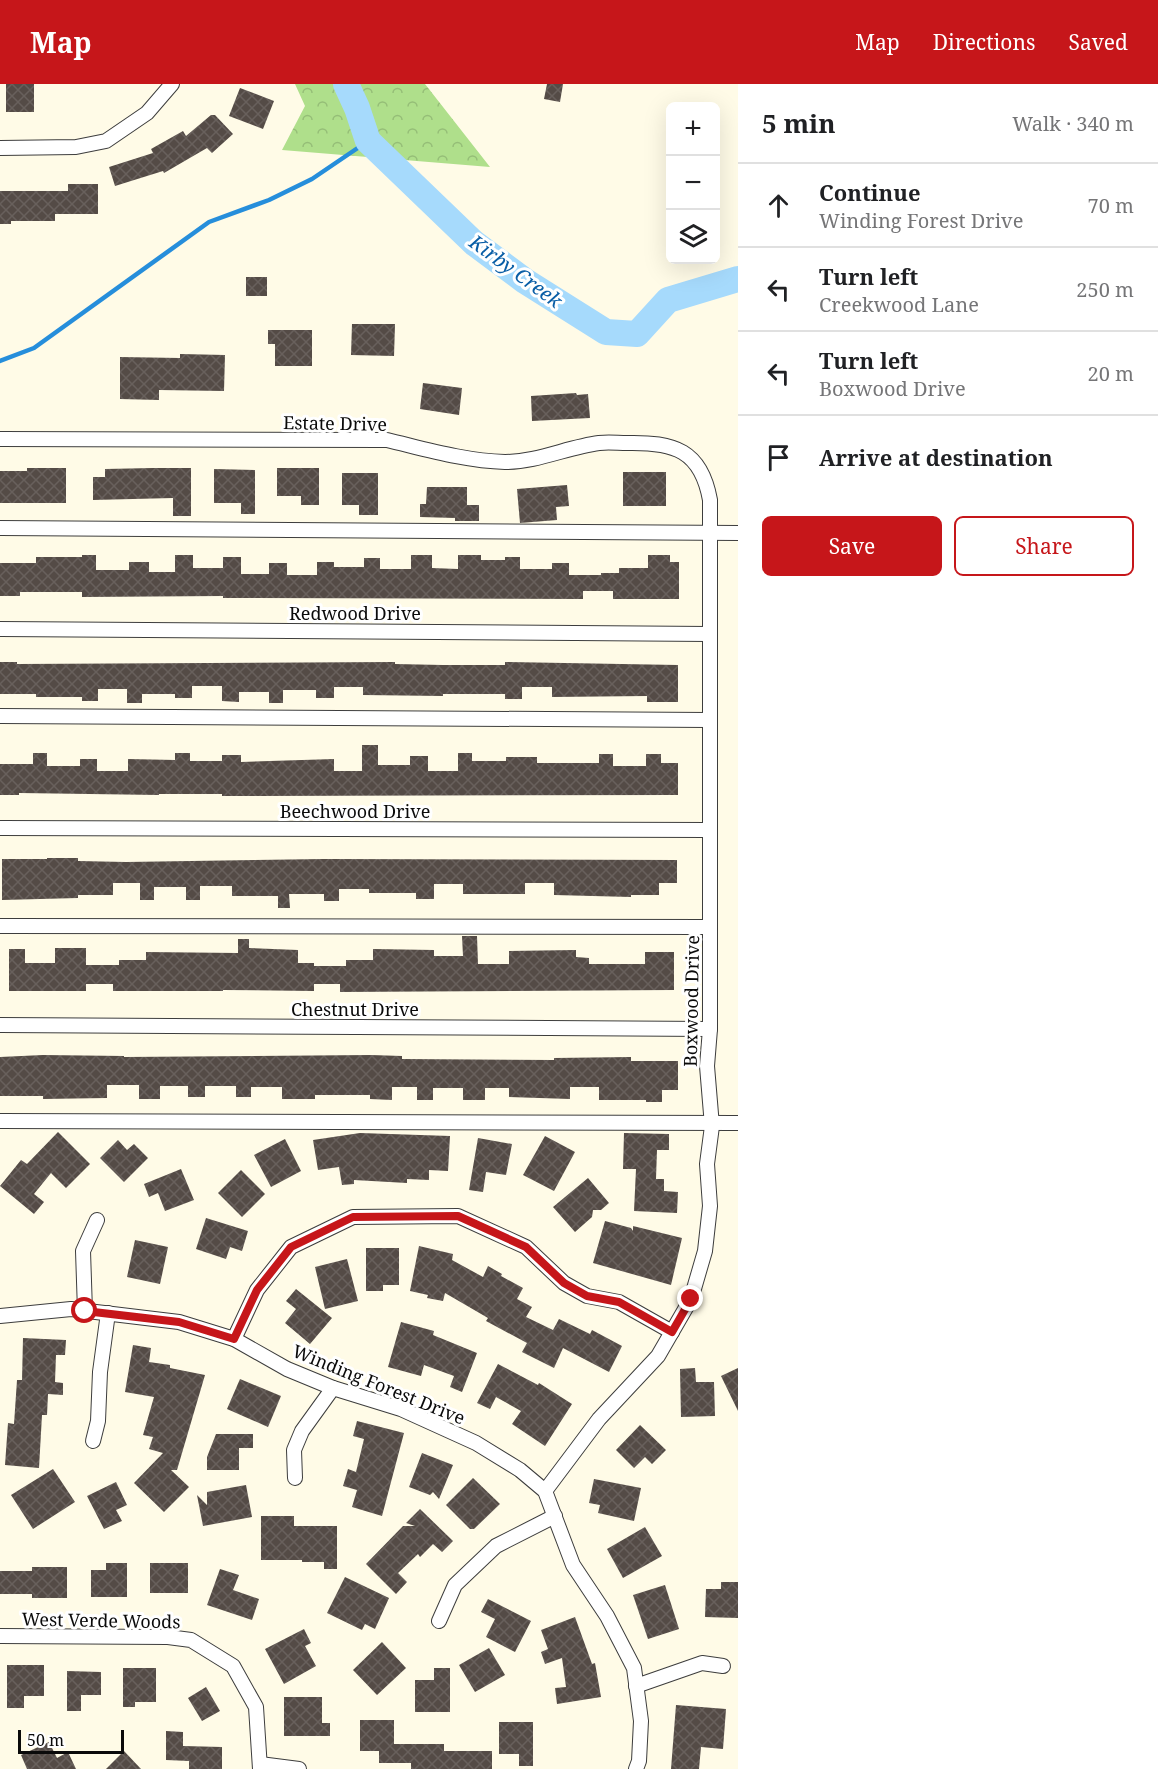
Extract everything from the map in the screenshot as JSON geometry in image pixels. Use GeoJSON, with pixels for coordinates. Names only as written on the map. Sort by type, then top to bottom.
{"type":"FeatureCollection","features":[{"type":"Feature","properties":{"kind":"street"},"geometry":{"type":"LineString","coordinates":[[0,148],[76,147],[106,141],[147,113],[172,84]]}},
{"type":"Feature","properties":{"kind":"street","name":"Estate Drive"},"geometry":{"type":"LineString","coordinates":[[0,439],[387,440],[443,454],[503,462],[523,461],[600,443],[651,442],[677,448],[696,463]]}},
{"type":"Feature","properties":{"kind":"street","name":"Boxwood Drive"},"geometry":{"type":"LineString","coordinates":[[545,1491],[599,1419],[658,1356],[691,1299],[705,1251],[710,1206],[707,1164],[712,1122],[707,1065],[710,1029],[711,500],[707,482],[696,463]]}},
{"type":"Feature","properties":{"kind":"street"},"geometry":{"type":"LineString","coordinates":[[0,528],[738,533]]}},
{"type":"Feature","properties":{"kind":"street","name":"Redwood Drive"},"geometry":{"type":"LineString","coordinates":[[0,629],[710,634]]}},
{"type":"Feature","properties":{"kind":"street"},"geometry":{"type":"LineString","coordinates":[[0,716],[710,720]]}},
{"type":"Feature","properties":{"kind":"street","name":"Beechwood Drive"},"geometry":{"type":"LineString","coordinates":[[0,828],[710,830]]}},
{"type":"Feature","properties":{"kind":"street"},"geometry":{"type":"LineString","coordinates":[[0,926],[710,927]]}},
{"type":"Feature","properties":{"kind":"street","name":"Chestnut Drive"},"geometry":{"type":"LineString","coordinates":[[0,1025],[710,1029]]}},
{"type":"Feature","properties":{"kind":"street"},"geometry":{"type":"LineString","coordinates":[[0,1121],[738,1123]]}},
{"type":"Feature","properties":{"kind":"street"},"geometry":{"type":"LineString","coordinates":[[234,1339],[257,1290],[291,1247],[353,1217],[458,1216],[526,1247],[564,1283],[587,1296],[619,1302],[672,1332]]}},
{"type":"Feature","properties":{"kind":"street"},"geometry":{"type":"LineString","coordinates":[[85,1311],[83,1251],[97,1220]]}},
{"type":"Feature","properties":{"kind":"street","name":"Winding Forest Drive"},"geometry":{"type":"LineString","coordinates":[[0,1316],[71,1309],[179,1322],[234,1339],[287,1369],[333,1388],[401,1409],[476,1443],[520,1470],[545,1491],[573,1565],[607,1616],[634,1668],[641,1722],[639,1761],[636,1769]]}},
{"type":"Feature","properties":{"kind":"street"},"geometry":{"type":"LineString","coordinates":[[93,1441],[98,1421],[100,1372],[108,1313]]}},
{"type":"Feature","properties":{"kind":"street"},"geometry":{"type":"LineString","coordinates":[[295,1478],[294,1450],[302,1431],[333,1388]]}},
{"type":"Feature","properties":{"kind":"street"},"geometry":{"type":"LineString","coordinates":[[439,1621],[455,1585],[496,1546],[555,1516]]}},
{"type":"Feature","properties":{"kind":"street","name":"West Verde Woods"},"geometry":{"type":"LineString","coordinates":[[0,1636],[168,1637],[191,1640],[233,1666],[253,1699],[256,1707],[260,1767]]}},
{"type":"Feature","properties":{"kind":"street"},"geometry":{"type":"LineString","coordinates":[[636,1686],[702,1663],[723,1666]]}},
{"type":"Feature","properties":{"kind":"street"},"geometry":{"type":"LineString","coordinates":[[260,1767],[299,1769]]}},
{"type":"Feature","properties":{"kind":"green space"},"geometry":{"type":"Polygon","coordinates":[[[295,84],[425,84],[490,167],[282,150],[305,106],[295,84]]]}},
{"type":"Feature","properties":{"kind":"building"},"geometry":{"type":"Polygon","coordinates":[[[6,84],[34,84],[34,112],[6,112],[6,84]]]}},
{"type":"Feature","properties":{"kind":"building"},"geometry":{"type":"Polygon","coordinates":[[[547,84],[563,84],[560,102],[544,99],[547,84]]]}},
{"type":"Feature","properties":{"kind":"building"},"geometry":{"type":"Polygon","coordinates":[[[240,88],[274,101],[263,129],[229,116],[240,88]]]}},
{"type":"Feature","properties":{"kind":"building"},"geometry":{"type":"Polygon","coordinates":[[[211,115],[215,115],[233,134],[212,153],[207,148],[164,173],[163,171],[115,186],[109,167],[153,153],[151,149],[183,131],[186,136],[211,115]]]}},
{"type":"Feature","properties":{"kind":"building"},"geometry":{"type":"Polygon","coordinates":[[[68,184],[98,184],[98,214],[55,214],[55,221],[11,221],[11,224],[0,224],[0,191],[68,191],[68,184]]]}},
{"type":"Feature","properties":{"kind":"building"},"geometry":{"type":"Polygon","coordinates":[[[246,277],[267,277],[267,296],[246,296],[246,277]]]}},
{"type":"Feature","properties":{"kind":"building"},"geometry":{"type":"Polygon","coordinates":[[[352,324],[395,324],[394,356],[351,355],[352,324]]]}},
{"type":"Feature","properties":{"kind":"building"},"geometry":{"type":"Polygon","coordinates":[[[268,330],[312,330],[312,366],[275,366],[275,344],[268,344],[268,330]]]}},
{"type":"Feature","properties":{"kind":"building"},"geometry":{"type":"Polygon","coordinates":[[[180,354],[225,355],[224,391],[159,390],[159,400],[120,399],[120,357],[180,358],[180,354]]]}},
{"type":"Feature","properties":{"kind":"building"},"geometry":{"type":"Polygon","coordinates":[[[423,383],[462,388],[459,415],[420,409],[423,383]]]}},
{"type":"Feature","properties":{"kind":"building"},"geometry":{"type":"Polygon","coordinates":[[[576,393],[577,395],[588,394],[590,418],[532,421],[531,396],[576,393]]]}},
{"type":"Feature","properties":{"kind":"building"},"geometry":{"type":"Polygon","coordinates":[[[27,468],[66,468],[66,503],[0,503],[0,471],[27,471],[27,468]]]}},
{"type":"Feature","properties":{"kind":"building"},"geometry":{"type":"Polygon","coordinates":[[[191,468],[191,516],[173,516],[173,498],[93,500],[93,477],[105,477],[105,469],[191,468]]]}},
{"type":"Feature","properties":{"kind":"building"},"geometry":{"type":"Polygon","coordinates":[[[277,468],[319,468],[319,505],[301,505],[301,496],[277,496],[277,468]]]}},
{"type":"Feature","properties":{"kind":"building"},"geometry":{"type":"Polygon","coordinates":[[[214,469],[255,470],[255,514],[241,514],[241,503],[214,503],[214,469]]]}},
{"type":"Feature","properties":{"kind":"building"},"geometry":{"type":"Polygon","coordinates":[[[623,472],[666,472],[666,506],[623,506],[623,472]]]}},
{"type":"Feature","properties":{"kind":"building"},"geometry":{"type":"Polygon","coordinates":[[[342,473],[378,473],[378,515],[359,515],[359,505],[342,505],[342,473]]]}},
{"type":"Feature","properties":{"kind":"building"},"geometry":{"type":"Polygon","coordinates":[[[567,485],[569,506],[556,507],[557,520],[520,523],[517,489],[567,485]]]}},
{"type":"Feature","properties":{"kind":"building"},"geometry":{"type":"Polygon","coordinates":[[[427,487],[467,487],[467,505],[479,505],[479,521],[420,517],[420,504],[426,504],[427,487]]]}},
{"type":"Feature","properties":{"kind":"building"},"geometry":{"type":"Polygon","coordinates":[[[82,555],[96,555],[96,570],[129,570],[129,562],[149,562],[149,572],[175,572],[175,555],[193,555],[193,568],[223,568],[223,557],[241,557],[241,574],[269,574],[269,563],[287,563],[287,575],[317,575],[317,562],[334,562],[334,567],[364,567],[364,558],[380,558],[380,569],[411,569],[411,555],[432,555],[432,568],[458,569],[458,555],[481,555],[481,560],[505,560],[505,557],[520,557],[520,569],[552,569],[552,563],[569,563],[569,575],[601,575],[601,573],[619,573],[619,568],[648,568],[648,555],[670,555],[670,562],[679,562],[679,599],[613,599],[613,591],[583,591],[583,599],[82,597],[82,592],[20,592],[20,596],[0,596],[0,563],[36,563],[36,557],[82,557],[82,555]]]}},
{"type":"Feature","properties":{"kind":"building"},"geometry":{"type":"Polygon","coordinates":[[[0,662],[17,662],[17,664],[395,662],[395,664],[505,665],[505,662],[678,665],[678,702],[647,702],[647,696],[552,697],[552,687],[522,687],[522,699],[505,699],[505,694],[363,695],[363,687],[334,687],[334,698],[316,698],[316,690],[283,690],[283,703],[269,703],[269,692],[239,692],[239,702],[222,701],[222,686],[192,686],[192,698],[175,698],[175,694],[142,694],[142,703],[127,703],[127,689],[98,689],[98,701],[82,701],[82,697],[0,694],[0,662]]]}},
{"type":"Feature","properties":{"kind":"building"},"geometry":{"type":"Polygon","coordinates":[[[362,745],[378,745],[378,765],[410,765],[410,756],[428,756],[428,771],[458,771],[458,753],[472,753],[472,761],[506,761],[506,757],[537,757],[537,763],[599,763],[599,754],[613,754],[613,766],[646,766],[646,754],[661,754],[661,763],[678,763],[678,795],[222,796],[222,794],[19,793],[19,795],[0,795],[0,764],[33,764],[33,753],[47,753],[47,766],[80,766],[80,759],[97,759],[97,771],[128,771],[128,759],[175,760],[175,753],[190,753],[190,761],[222,761],[222,755],[241,755],[241,762],[334,759],[334,771],[362,771],[362,745]]]}},
{"type":"Feature","properties":{"kind":"building"},"geometry":{"type":"Polygon","coordinates":[[[47,858],[126,862],[324,859],[677,860],[677,883],[659,883],[659,895],[631,895],[631,897],[554,895],[554,883],[525,883],[525,894],[463,894],[463,884],[434,884],[434,899],[416,899],[416,893],[369,893],[369,889],[339,889],[339,901],[324,901],[324,894],[289,894],[290,908],[278,908],[278,896],[232,896],[232,886],[200,886],[200,900],[186,900],[186,887],[154,887],[154,900],[140,900],[140,883],[113,883],[113,895],[2,900],[2,859],[47,858]]]}},
{"type":"Feature","properties":{"kind":"building"},"geometry":{"type":"Polygon","coordinates":[[[462,936],[477,936],[478,964],[509,964],[509,951],[576,950],[576,957],[589,958],[589,964],[645,964],[645,952],[674,952],[674,990],[340,992],[340,984],[314,984],[314,991],[113,991],[113,984],[86,984],[86,991],[9,991],[9,949],[25,949],[25,963],[55,963],[55,948],[86,948],[86,965],[119,965],[119,960],[146,960],[146,952],[238,953],[238,939],[249,939],[249,948],[298,950],[298,963],[314,963],[314,966],[346,966],[346,960],[373,960],[373,949],[434,950],[434,956],[463,956],[462,936]]]}},
{"type":"Feature","properties":{"kind":"building"},"geometry":{"type":"Polygon","coordinates":[[[43,1055],[124,1057],[371,1055],[402,1056],[402,1059],[554,1060],[554,1058],[631,1057],[631,1061],[678,1061],[678,1090],[662,1090],[662,1102],[599,1100],[599,1087],[570,1087],[570,1099],[509,1097],[509,1088],[485,1088],[485,1100],[463,1100],[463,1088],[433,1088],[433,1100],[417,1100],[417,1087],[392,1087],[392,1100],[370,1099],[370,1095],[315,1095],[315,1099],[282,1099],[282,1087],[251,1087],[251,1097],[236,1097],[236,1086],[205,1086],[205,1097],[188,1097],[188,1086],[160,1086],[160,1099],[139,1099],[139,1085],[107,1085],[107,1098],[43,1099],[43,1096],[0,1096],[0,1057],[43,1055]]]}},
{"type":"Feature","properties":{"kind":"building"},"geometry":{"type":"Polygon","coordinates":[[[58,1132],[90,1164],[66,1188],[51,1173],[34,1194],[44,1202],[34,1214],[0,1186],[21,1160],[27,1164],[58,1132]]]}},
{"type":"Feature","properties":{"kind":"building"},"geometry":{"type":"Polygon","coordinates":[[[360,1133],[450,1136],[448,1171],[429,1170],[429,1180],[407,1179],[407,1183],[354,1180],[354,1184],[342,1185],[339,1167],[318,1170],[313,1140],[360,1133]]]}},
{"type":"Feature","properties":{"kind":"building"},"geometry":{"type":"Polygon","coordinates":[[[624,1133],[669,1134],[669,1150],[657,1150],[656,1179],[664,1179],[664,1191],[678,1192],[677,1213],[634,1211],[636,1169],[623,1169],[624,1133]]]}},
{"type":"Feature","properties":{"kind":"building"},"geometry":{"type":"Polygon","coordinates":[[[545,1136],[575,1152],[554,1191],[523,1175],[545,1136]]]}},
{"type":"Feature","properties":{"kind":"building"},"geometry":{"type":"Polygon","coordinates":[[[478,1138],[512,1144],[506,1175],[486,1172],[483,1192],[469,1190],[478,1138]]]}},
{"type":"Feature","properties":{"kind":"building"},"geometry":{"type":"Polygon","coordinates":[[[285,1139],[301,1171],[271,1187],[254,1155],[285,1139]]]}},
{"type":"Feature","properties":{"kind":"building"},"geometry":{"type":"Polygon","coordinates":[[[118,1140],[127,1150],[134,1144],[148,1158],[124,1182],[100,1158],[118,1140]]]}},
{"type":"Feature","properties":{"kind":"building"},"geometry":{"type":"Polygon","coordinates":[[[181,1169],[194,1200],[165,1211],[158,1193],[149,1197],[144,1184],[181,1169]]]}},
{"type":"Feature","properties":{"kind":"building"},"geometry":{"type":"Polygon","coordinates":[[[241,1170],[265,1194],[242,1217],[218,1193],[241,1170]]]}},
{"type":"Feature","properties":{"kind":"building"},"geometry":{"type":"Polygon","coordinates":[[[588,1178],[609,1203],[601,1210],[593,1210],[592,1217],[575,1232],[553,1207],[588,1178]]]}},
{"type":"Feature","properties":{"kind":"building"},"geometry":{"type":"Polygon","coordinates":[[[206,1218],[248,1231],[242,1251],[230,1247],[226,1259],[196,1249],[206,1218]]]}},
{"type":"Feature","properties":{"kind":"building"},"geometry":{"type":"Polygon","coordinates":[[[605,1221],[631,1228],[633,1231],[633,1226],[682,1238],[671,1285],[593,1263],[605,1221]]]}},
{"type":"Feature","properties":{"kind":"building"},"geometry":{"type":"Polygon","coordinates":[[[135,1240],[168,1247],[160,1284],[127,1277],[135,1240]]]}},
{"type":"Feature","properties":{"kind":"building"},"geometry":{"type":"Polygon","coordinates":[[[419,1246],[453,1254],[452,1260],[483,1277],[488,1266],[502,1274],[501,1276],[523,1288],[517,1299],[532,1307],[526,1317],[553,1330],[559,1319],[590,1334],[592,1330],[622,1346],[609,1372],[563,1348],[554,1368],[522,1352],[527,1343],[486,1321],[488,1318],[445,1293],[443,1301],[410,1291],[419,1246]]]}},
{"type":"Feature","properties":{"kind":"building"},"geometry":{"type":"Polygon","coordinates":[[[366,1248],[399,1248],[399,1285],[383,1285],[383,1291],[366,1291],[366,1248]]]}},
{"type":"Feature","properties":{"kind":"building"},"geometry":{"type":"Polygon","coordinates":[[[347,1259],[358,1301],[325,1309],[315,1267],[347,1259]]]}},
{"type":"Feature","properties":{"kind":"building"},"geometry":{"type":"Polygon","coordinates":[[[296,1289],[332,1318],[310,1344],[285,1323],[296,1309],[286,1301],[296,1289]]]}},
{"type":"Feature","properties":{"kind":"building"},"geometry":{"type":"Polygon","coordinates":[[[401,1322],[434,1331],[433,1335],[477,1353],[462,1392],[450,1387],[454,1376],[424,1365],[421,1376],[388,1367],[401,1322]]]}},
{"type":"Feature","properties":{"kind":"building"},"geometry":{"type":"Polygon","coordinates":[[[23,1338],[66,1340],[65,1355],[56,1355],[55,1382],[63,1383],[63,1395],[48,1394],[47,1415],[42,1415],[39,1468],[5,1465],[8,1423],[14,1424],[17,1380],[22,1380],[23,1338]]]}},
{"type":"Feature","properties":{"kind":"building"},"geometry":{"type":"Polygon","coordinates":[[[133,1345],[151,1348],[149,1362],[170,1365],[170,1368],[205,1375],[177,1470],[171,1470],[189,1487],[164,1512],[134,1483],[163,1453],[149,1449],[153,1437],[143,1435],[154,1397],[125,1392],[133,1345]]]}},
{"type":"Feature","properties":{"kind":"building"},"geometry":{"type":"Polygon","coordinates":[[[498,1364],[538,1385],[539,1383],[572,1404],[545,1446],[512,1424],[521,1411],[496,1397],[490,1409],[477,1403],[498,1364]]]}},
{"type":"Feature","properties":{"kind":"building"},"geometry":{"type":"Polygon","coordinates":[[[695,1368],[696,1382],[714,1382],[715,1416],[681,1417],[680,1369],[695,1368]]]}},
{"type":"Feature","properties":{"kind":"building"},"geometry":{"type":"Polygon","coordinates":[[[738,1368],[738,1411],[721,1376],[738,1368]]]}},
{"type":"Feature","properties":{"kind":"building"},"geometry":{"type":"Polygon","coordinates":[[[240,1379],[281,1396],[268,1427],[227,1409],[240,1379]]]}},
{"type":"Feature","properties":{"kind":"building"},"geometry":{"type":"Polygon","coordinates":[[[357,1421],[404,1433],[382,1516],[352,1507],[357,1490],[343,1486],[348,1469],[356,1472],[364,1439],[353,1436],[357,1421]]]}},
{"type":"Feature","properties":{"kind":"building"},"geometry":{"type":"Polygon","coordinates":[[[640,1425],[666,1450],[652,1464],[645,1457],[634,1468],[616,1450],[640,1425]]]}},
{"type":"Feature","properties":{"kind":"building"},"geometry":{"type":"Polygon","coordinates":[[[216,1434],[253,1434],[253,1448],[239,1448],[239,1470],[207,1470],[207,1457],[216,1434]]]}},
{"type":"Feature","properties":{"kind":"building"},"geometry":{"type":"Polygon","coordinates":[[[422,1453],[453,1465],[439,1499],[433,1492],[430,1495],[409,1487],[422,1453]]]}},
{"type":"Feature","properties":{"kind":"building"},"geometry":{"type":"Polygon","coordinates":[[[53,1469],[75,1502],[33,1529],[11,1495],[53,1469]]]}},
{"type":"Feature","properties":{"kind":"building"},"geometry":{"type":"Polygon","coordinates":[[[473,1478],[500,1504],[474,1529],[470,1529],[446,1505],[473,1478]]]}},
{"type":"Feature","properties":{"kind":"building"},"geometry":{"type":"Polygon","coordinates":[[[594,1479],[641,1488],[634,1521],[598,1513],[600,1505],[589,1503],[594,1479]]]}},
{"type":"Feature","properties":{"kind":"building"},"geometry":{"type":"Polygon","coordinates":[[[116,1482],[127,1505],[116,1510],[122,1521],[104,1529],[87,1496],[116,1482]]]}},
{"type":"Feature","properties":{"kind":"building"},"geometry":{"type":"Polygon","coordinates":[[[246,1485],[252,1517],[203,1526],[197,1495],[207,1505],[207,1492],[246,1485]]]}},
{"type":"Feature","properties":{"kind":"building"},"geometry":{"type":"Polygon","coordinates":[[[420,1509],[453,1541],[442,1552],[433,1544],[420,1557],[418,1554],[398,1573],[407,1582],[396,1594],[366,1564],[403,1526],[415,1526],[406,1523],[420,1509]]]}},
{"type":"Feature","properties":{"kind":"building"},"geometry":{"type":"Polygon","coordinates":[[[261,1516],[294,1516],[294,1526],[337,1526],[337,1569],[324,1569],[324,1562],[261,1560],[261,1516]]]}},
{"type":"Feature","properties":{"kind":"building"},"geometry":{"type":"Polygon","coordinates":[[[645,1527],[662,1556],[623,1578],[607,1549],[645,1527]]]}},
{"type":"Feature","properties":{"kind":"building"},"geometry":{"type":"Polygon","coordinates":[[[106,1563],[127,1563],[127,1597],[91,1597],[91,1570],[106,1570],[106,1563]]]}},
{"type":"Feature","properties":{"kind":"building"},"geometry":{"type":"Polygon","coordinates":[[[150,1563],[188,1563],[188,1593],[150,1593],[150,1563]]]}},
{"type":"Feature","properties":{"kind":"building"},"geometry":{"type":"Polygon","coordinates":[[[32,1567],[67,1567],[67,1598],[32,1598],[32,1594],[0,1594],[0,1571],[32,1571],[32,1567]]]}},
{"type":"Feature","properties":{"kind":"building"},"geometry":{"type":"Polygon","coordinates":[[[220,1569],[239,1575],[233,1590],[259,1599],[252,1620],[207,1605],[220,1569]]]}},
{"type":"Feature","properties":{"kind":"building"},"geometry":{"type":"Polygon","coordinates":[[[345,1577],[389,1598],[375,1629],[365,1624],[362,1630],[327,1613],[345,1577]]]}},
{"type":"Feature","properties":{"kind":"building"},"geometry":{"type":"Polygon","coordinates":[[[721,1582],[738,1582],[738,1618],[705,1617],[706,1589],[721,1589],[721,1582]]]}},
{"type":"Feature","properties":{"kind":"building"},"geometry":{"type":"Polygon","coordinates":[[[665,1585],[679,1629],[648,1639],[633,1595],[665,1585]]]}},
{"type":"Feature","properties":{"kind":"building"},"geometry":{"type":"Polygon","coordinates":[[[488,1599],[531,1621],[515,1652],[486,1637],[495,1619],[481,1612],[488,1599]]]}},
{"type":"Feature","properties":{"kind":"building"},"geometry":{"type":"Polygon","coordinates":[[[575,1617],[592,1664],[595,1663],[601,1697],[557,1704],[555,1688],[566,1687],[562,1658],[545,1664],[541,1652],[548,1649],[541,1630],[575,1617]]]}},
{"type":"Feature","properties":{"kind":"building"},"geometry":{"type":"Polygon","coordinates":[[[304,1629],[311,1643],[305,1646],[316,1666],[284,1684],[265,1649],[304,1629]]]}},
{"type":"Feature","properties":{"kind":"building"},"geometry":{"type":"Polygon","coordinates":[[[382,1642],[406,1668],[377,1695],[353,1670],[382,1642]]]}},
{"type":"Feature","properties":{"kind":"building"},"geometry":{"type":"Polygon","coordinates":[[[489,1648],[505,1675],[475,1692],[459,1665],[489,1648]]]}},
{"type":"Feature","properties":{"kind":"building"},"geometry":{"type":"Polygon","coordinates":[[[7,1665],[44,1665],[44,1696],[24,1696],[24,1708],[7,1708],[7,1665]]]}},
{"type":"Feature","properties":{"kind":"building"},"geometry":{"type":"Polygon","coordinates":[[[123,1668],[156,1668],[156,1702],[135,1702],[135,1707],[123,1707],[123,1668]]]}},
{"type":"Feature","properties":{"kind":"building"},"geometry":{"type":"Polygon","coordinates":[[[434,1668],[450,1668],[450,1712],[415,1712],[415,1680],[434,1680],[434,1668]]]}},
{"type":"Feature","properties":{"kind":"building"},"geometry":{"type":"Polygon","coordinates":[[[67,1671],[101,1672],[101,1695],[81,1695],[81,1711],[67,1711],[67,1671]]]}},
{"type":"Feature","properties":{"kind":"building"},"geometry":{"type":"Polygon","coordinates":[[[206,1687],[220,1711],[202,1721],[188,1698],[206,1687]]]}},
{"type":"Feature","properties":{"kind":"building"},"geometry":{"type":"Polygon","coordinates":[[[284,1697],[322,1697],[322,1723],[330,1723],[330,1736],[284,1736],[284,1697]]]}},
{"type":"Feature","properties":{"kind":"building"},"geometry":{"type":"Polygon","coordinates":[[[676,1705],[726,1709],[723,1749],[701,1747],[699,1769],[671,1769],[676,1705]]]}},
{"type":"Feature","properties":{"kind":"building"},"geometry":{"type":"Polygon","coordinates":[[[360,1720],[394,1720],[394,1744],[444,1744],[444,1751],[492,1751],[492,1769],[411,1769],[411,1763],[379,1763],[379,1751],[360,1751],[360,1720]]]}},
{"type":"Feature","properties":{"kind":"building"},"geometry":{"type":"Polygon","coordinates":[[[499,1722],[533,1722],[533,1766],[519,1766],[519,1754],[499,1754],[499,1722]]]}},
{"type":"Feature","properties":{"kind":"building"},"geometry":{"type":"Polygon","coordinates":[[[166,1731],[183,1732],[183,1746],[222,1747],[222,1769],[189,1769],[189,1761],[166,1760],[166,1731]]]}},
{"type":"Feature","properties":{"kind":"building"},"geometry":{"type":"Polygon","coordinates":[[[49,1742],[57,1758],[68,1752],[76,1769],[27,1769],[21,1755],[49,1742]]]}},
{"type":"Feature","properties":{"kind":"building"},"geometry":{"type":"Polygon","coordinates":[[[124,1751],[141,1769],[106,1769],[124,1751]]]}},
{"type":"Feature","properties":{"kind":"waterway","name":"Kirby Creek"},"geometry":{"type":"LineString","coordinates":[[346,84],[368,141],[474,243],[525,281],[606,332],[637,334],[668,300],[738,279]]}},
{"type":"Feature","properties":{"kind":"waterway"},"geometry":{"type":"LineString","coordinates":[[0,361],[34,348],[209,222],[269,200],[312,179],[368,141]]}},
{"type":"Feature","properties":{"kind":"route"},"geometry":{"type":"LineString","coordinates":[[85,1311],[179,1322],[234,1339],[257,1290],[291,1247],[353,1217],[458,1216],[526,1247],[564,1283],[587,1296],[619,1302],[672,1332],[691,1299]]}}]}
